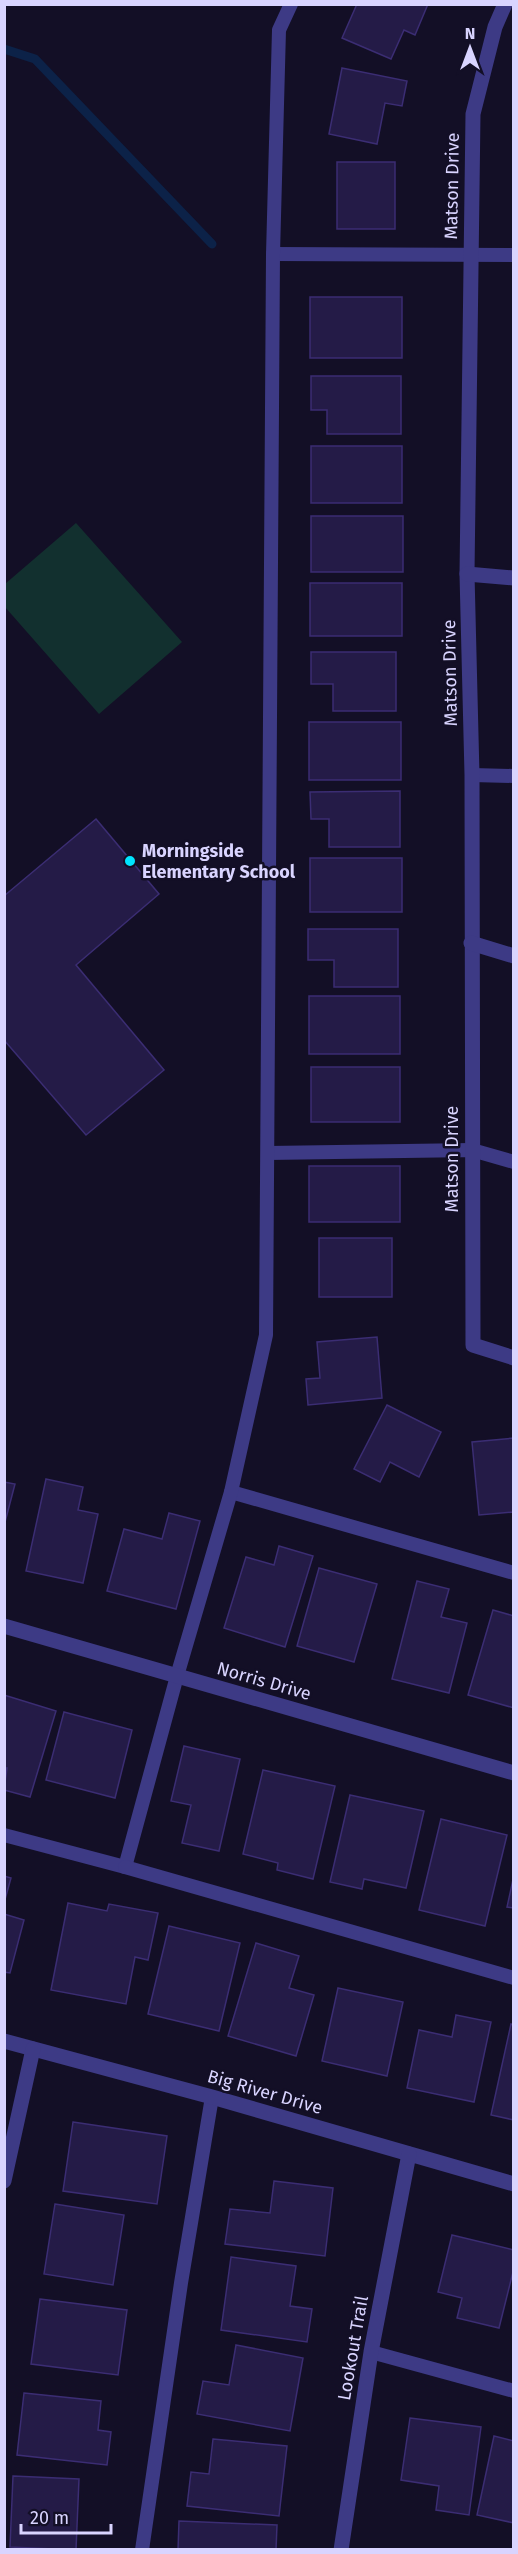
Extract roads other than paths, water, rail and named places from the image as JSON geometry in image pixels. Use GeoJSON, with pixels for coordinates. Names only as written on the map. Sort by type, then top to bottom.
{"type":"FeatureCollection","features":[{"type":"Feature","properties":{"kind":"street","name":"Matson Drive"},"geometry":{"type":"LineString","coordinates":[[505,4],[495,27],[473,114],[467,574],[472,775],[473,1345],[513,1358]]}},
{"type":"Feature","properties":{"kind":"street"},"geometry":{"type":"LineString","coordinates":[[467,574],[513,578]]}},
{"type":"Feature","properties":{"kind":"street"},"geometry":{"type":"LineString","coordinates":[[471,943],[513,956]]}},
{"type":"Feature","properties":{"kind":"street","name":"Norris Drive"},"geometry":{"type":"LineString","coordinates":[[4,1626],[513,1773]]}},
{"type":"Feature","properties":{"kind":"street","name":"Big River Drive"},"geometry":{"type":"LineString","coordinates":[[4,2041],[212,2097],[513,2184]]}},
{"type":"Feature","properties":{"kind":"street"},"geometry":{"type":"LineString","coordinates":[[4,2181],[33,2049]]}},
{"type":"Feature","properties":{"kind":"street","name":"Lookout Trail"},"geometry":{"type":"LineString","coordinates":[[341,2550],[371,2352],[409,2154]]}},
{"type":"Feature","properties":{"kind":"lane"},"geometry":{"type":"LineString","coordinates":[[125,1867],[177,1676],[231,1492],[266,1335],[273,254],[279,30],[291,4]]}},
{"type":"Feature","properties":{"kind":"lane"},"geometry":{"type":"LineString","coordinates":[[273,254],[513,255]]}},
{"type":"Feature","properties":{"kind":"lane"},"geometry":{"type":"LineString","coordinates":[[472,775],[513,776]]}},
{"type":"Feature","properties":{"kind":"lane"},"geometry":{"type":"LineString","coordinates":[[268,1154],[472,1150],[513,1162]]}},
{"type":"Feature","properties":{"kind":"lane"},"geometry":{"type":"LineString","coordinates":[[231,1492],[513,1573]]}},
{"type":"Feature","properties":{"kind":"lane"},"geometry":{"type":"LineString","coordinates":[[4,1836],[125,1867],[513,1978]]}},
{"type":"Feature","properties":{"kind":"lane"},"geometry":{"type":"LineString","coordinates":[[142,2550],[181,2283],[212,2097]]}},
{"type":"Feature","properties":{"kind":"lane"},"geometry":{"type":"LineString","coordinates":[[371,2352],[513,2391]]}},
{"type":"Feature","properties":{"kind":"waterway"},"geometry":{"type":"LineString","coordinates":[[4,49],[35,59],[212,244]]}},
{"type":"Feature","properties":{"kind":"place","name":"Morningside Elementary School"},"geometry":{"type":"Point","coordinates":[130,861]}}]}
